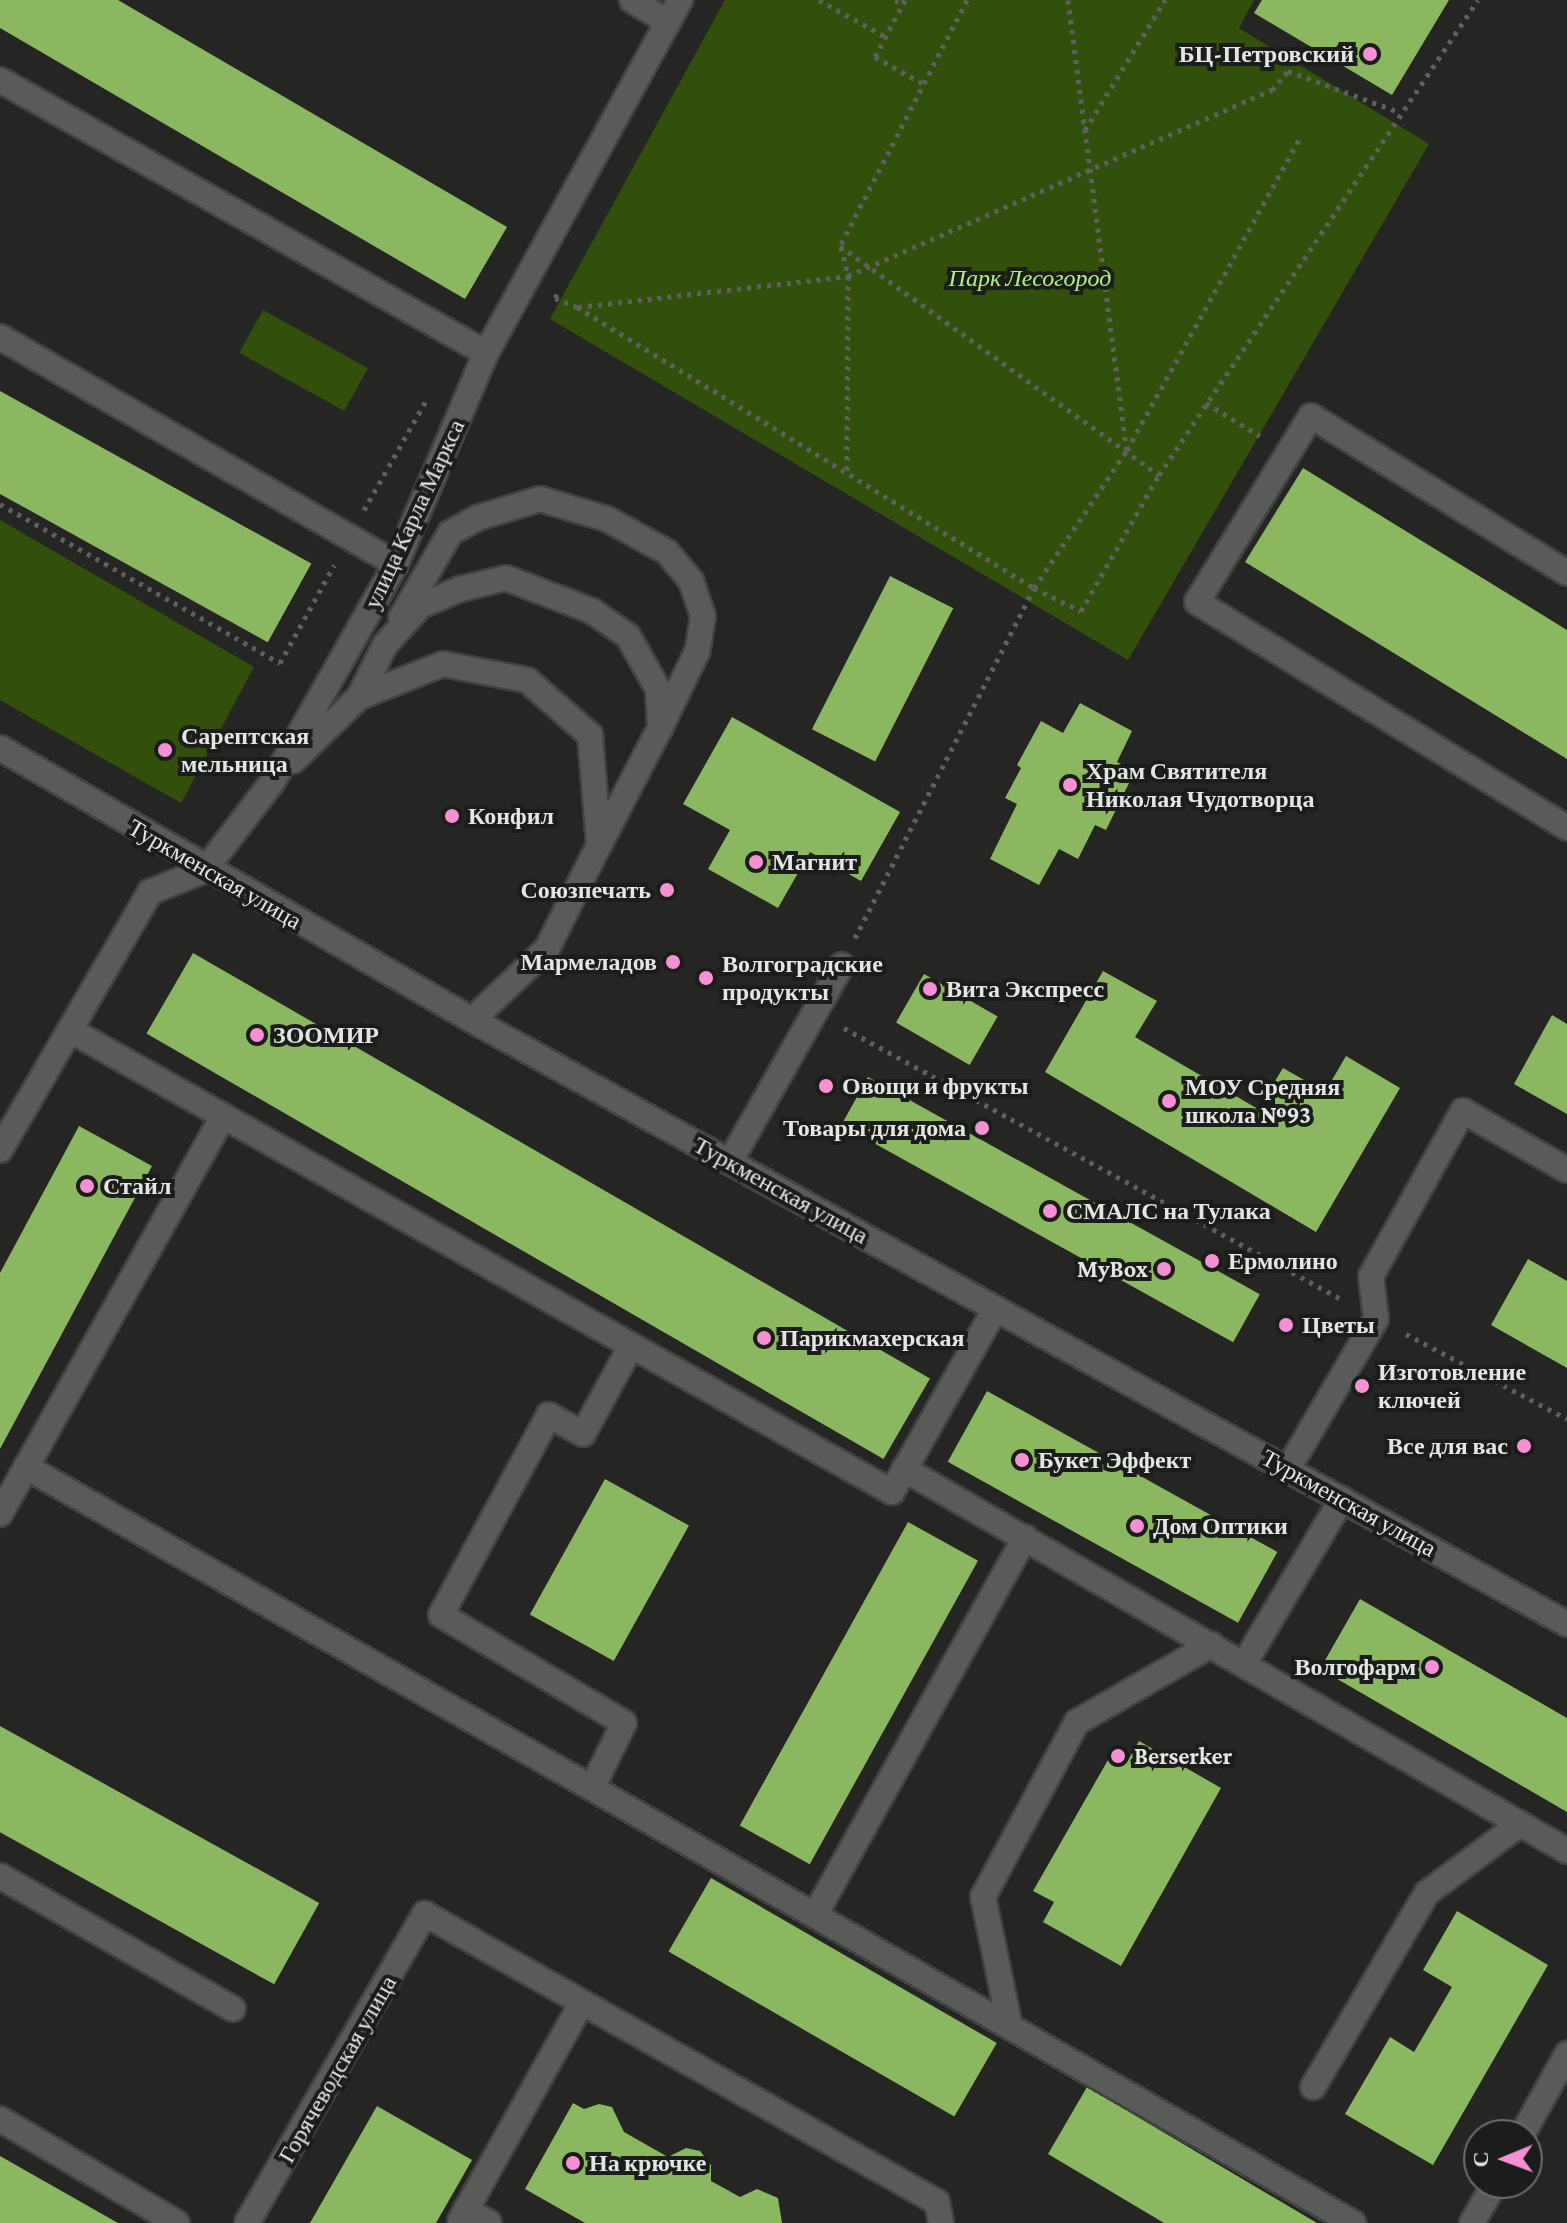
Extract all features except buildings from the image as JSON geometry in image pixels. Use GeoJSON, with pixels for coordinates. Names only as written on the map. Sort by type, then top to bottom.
{"type":"FeatureCollection","features":[{"type":"Feature","properties":{"kind":"street"},"geometry":{"type":"LineString","coordinates":[[632,0],[668,22]]}},
{"type":"Feature","properties":{"kind":"street","name":"улица Карла Маркса"},"geometry":{"type":"LineString","coordinates":[[205,870],[273,781],[396,564],[486,353],[680,0]]}},
{"type":"Feature","properties":{"kind":"street"},"geometry":{"type":"LineString","coordinates":[[0,80],[486,353]]}},
{"type":"Feature","properties":{"kind":"street"},"geometry":{"type":"LineString","coordinates":[[0,337],[396,564]]}},
{"type":"Feature","properties":{"kind":"street"},"geometry":{"type":"LineString","coordinates":[[1567,573],[1311,416],[1197,602],[1567,828]]}},
{"type":"Feature","properties":{"kind":"street"},"geometry":{"type":"LineString","coordinates":[[273,781],[359,697],[385,645],[450,533],[505,506],[540,499],[569,505],[636,532],[667,552],[691,581],[703,616],[697,652],[547,949],[472,1020]]}},
{"type":"Feature","properties":{"kind":"street"},"geometry":{"type":"LineString","coordinates":[[385,645],[420,606],[460,589],[506,578],[592,611],[628,636],[658,689],[660,728]]}},
{"type":"Feature","properties":{"kind":"street"},"geometry":{"type":"LineString","coordinates":[[359,697],[443,664],[527,680],[590,735],[599,845]]}},
{"type":"Feature","properties":{"kind":"street","name":"Туркменская улица"},"geometry":{"type":"LineString","coordinates":[[0,748],[205,870],[472,1020],[731,1160],[994,1311],[1567,1624]]}},
{"type":"Feature","properties":{"kind":"street"},"geometry":{"type":"LineString","coordinates":[[0,1150],[6,1123],[70,1030],[150,892],[205,870]]}},
{"type":"Feature","properties":{"kind":"street"},"geometry":{"type":"LineString","coordinates":[[731,1160],[842,965]]}},
{"type":"Feature","properties":{"kind":"street"},"geometry":{"type":"LineString","coordinates":[[70,1030],[892,1492],[994,1311]]}},
{"type":"Feature","properties":{"kind":"street"},"geometry":{"type":"LineString","coordinates":[[1288,1469],[1376,1319],[1371,1276],[1463,1111],[1567,1170]]}},
{"type":"Feature","properties":{"kind":"street"},"geometry":{"type":"LineString","coordinates":[[0,1514],[223,1117]]}},
{"type":"Feature","properties":{"kind":"street"},"geometry":{"type":"LineString","coordinates":[[592,1788],[624,1723],[441,1615],[549,1415],[583,1434],[631,1346]]}},
{"type":"Feature","properties":{"kind":"street"},"geometry":{"type":"LineString","coordinates":[[26,1467],[816,1913],[1353,2223]]}},
{"type":"Feature","properties":{"kind":"street"},"geometry":{"type":"LineString","coordinates":[[904,1469],[1567,1851]]}},
{"type":"Feature","properties":{"kind":"street"},"geometry":{"type":"LineString","coordinates":[[1244,1664],[1342,1499]]}},
{"type":"Feature","properties":{"kind":"street"},"geometry":{"type":"LineString","coordinates":[[816,1913],[1025,1537]]}},
{"type":"Feature","properties":{"kind":"street"},"geometry":{"type":"LineString","coordinates":[[1010,2027],[983,1897],[1077,1722],[1211,1645]]}},
{"type":"Feature","properties":{"kind":"street"},"geometry":{"type":"LineString","coordinates":[[1313,2087],[1427,1893],[1520,1824]]}},
{"type":"Feature","properties":{"kind":"street"},"geometry":{"type":"LineString","coordinates":[[0,1876],[233,2009]]}},
{"type":"Feature","properties":{"kind":"street","name":"Горячеводская улица"},"geometry":{"type":"LineString","coordinates":[[247,2223],[425,1914],[581,2004]]}},
{"type":"Feature","properties":{"kind":"street"},"geometry":{"type":"LineString","coordinates":[[489,2223],[462,2216],[581,2004],[937,2202],[941,2223]]}},
{"type":"Feature","properties":{"kind":"street"},"geometry":{"type":"LineString","coordinates":[[1531,2119],[1567,2054]]}},
{"type":"Feature","properties":{"kind":"street"},"geometry":{"type":"LineString","coordinates":[[0,2119],[177,2223]]}},
{"type":"Feature","properties":{"kind":"street"},"geometry":{"type":"LineString","coordinates":[[1472,2223],[1486,2199]]}},
{"type":"Feature","properties":{"kind":"path"},"geometry":{"type":"LineString","coordinates":[[819,0],[886,37]]}},
{"type":"Feature","properties":{"kind":"path"},"geometry":{"type":"LineString","coordinates":[[895,0],[904,2],[875,57],[924,84]]}},
{"type":"Feature","properties":{"kind":"path"},"geometry":{"type":"LineString","coordinates":[[847,472],[848,276],[840,246],[966,2],[957,0]]}},
{"type":"Feature","properties":{"kind":"path"},"geometry":{"type":"LineString","coordinates":[[1068,0],[1127,450]]}},
{"type":"Feature","properties":{"kind":"path"},"geometry":{"type":"LineString","coordinates":[[1085,131],[1165,0]]}},
{"type":"Feature","properties":{"kind":"path"},"geometry":{"type":"LineString","coordinates":[[555,298],[577,307],[1034,588],[1081,611],[1159,475],[1399,112],[1478,0]]}},
{"type":"Feature","properties":{"kind":"path"},"geometry":{"type":"LineString","coordinates":[[577,307],[848,276],[1272,90],[1288,71],[1399,112]]}},
{"type":"Feature","properties":{"kind":"path"},"geometry":{"type":"LineString","coordinates":[[842,965],[1034,588],[1127,450],[1300,138]]}},
{"type":"Feature","properties":{"kind":"path"},"geometry":{"type":"LineString","coordinates":[[840,246],[1159,475]]}},
{"type":"Feature","properties":{"kind":"path"},"geometry":{"type":"LineString","coordinates":[[1206,403],[1288,453]]}},
{"type":"Feature","properties":{"kind":"path"},"geometry":{"type":"LineString","coordinates":[[0,504],[280,663]]}},
{"type":"Feature","properties":{"kind":"path"},"geometry":{"type":"LineString","coordinates":[[815,1012],[1376,1319],[1567,1419]]}},
{"type":"Feature","properties":{"kind":"green space","name":"Парк Лесогород"},"geometry":{"type":"Polygon","coordinates":[[[725,0],[1254,0],[1239,28],[1429,144],[1128,660],[550,319],[725,0]]]}},
{"type":"Feature","properties":{"kind":"green space"},"geometry":{"type":"Polygon","coordinates":[[[263,310],[368,368],[344,411],[239,353],[263,310]]]}},
{"type":"Feature","properties":{"kind":"green space"},"geometry":{"type":"Polygon","coordinates":[[[0,520],[254,667],[181,803],[0,700],[0,520]]]}},
{"type":"Feature","properties":{"kind":"place","name":"БЦ-Петровский"},"geometry":{"type":"Point","coordinates":[1370,54]}},
{"type":"Feature","properties":{"kind":"place","name":"Сарептская мельница"},"geometry":{"type":"Point","coordinates":[165,750]}},
{"type":"Feature","properties":{"kind":"place","name":"Храм Святителя Николая Чудотворца"},"geometry":{"type":"Point","coordinates":[1070,785]}},
{"type":"Feature","properties":{"kind":"place","name":"Конфил"},"geometry":{"type":"Point","coordinates":[452,816]}},
{"type":"Feature","properties":{"kind":"place","name":"Магнит"},"geometry":{"type":"Point","coordinates":[756,862]}},
{"type":"Feature","properties":{"kind":"place","name":"Союзпечать"},"geometry":{"type":"Point","coordinates":[667,890]}},
{"type":"Feature","properties":{"kind":"place","name":"Мармеладов"},"geometry":{"type":"Point","coordinates":[673,962]}},
{"type":"Feature","properties":{"kind":"place","name":"Волгоградские продукты"},"geometry":{"type":"Point","coordinates":[706,978]}},
{"type":"Feature","properties":{"kind":"place","name":"Вита Экспресс"},"geometry":{"type":"Point","coordinates":[930,989]}},
{"type":"Feature","properties":{"kind":"place","name":"ЗООМИР"},"geometry":{"type":"Point","coordinates":[257,1035]}},
{"type":"Feature","properties":{"kind":"place","name":"Овощи и фрукты"},"geometry":{"type":"Point","coordinates":[826,1086]}},
{"type":"Feature","properties":{"kind":"place","name":"МОУ Средняя школа №93"},"geometry":{"type":"Point","coordinates":[1169,1101]}},
{"type":"Feature","properties":{"kind":"place","name":"Товары для дома"},"geometry":{"type":"Point","coordinates":[982,1128]}},
{"type":"Feature","properties":{"kind":"place","name":"Стайл"},"geometry":{"type":"Point","coordinates":[87,1186]}},
{"type":"Feature","properties":{"kind":"place","name":"СМАЛС на Тулака"},"geometry":{"type":"Point","coordinates":[1050,1211]}},
{"type":"Feature","properties":{"kind":"place","name":"Ермолино"},"geometry":{"type":"Point","coordinates":[1212,1261]}},
{"type":"Feature","properties":{"kind":"place","name":"MyBox"},"geometry":{"type":"Point","coordinates":[1164,1269]}},
{"type":"Feature","properties":{"kind":"place","name":"Цветы"},"geometry":{"type":"Point","coordinates":[1286,1325]}},
{"type":"Feature","properties":{"kind":"place","name":"Парикмахерская"},"geometry":{"type":"Point","coordinates":[764,1338]}},
{"type":"Feature","properties":{"kind":"place","name":"Изготовление ключей"},"geometry":{"type":"Point","coordinates":[1362,1386]}},
{"type":"Feature","properties":{"kind":"place","name":"Все для вас"},"geometry":{"type":"Point","coordinates":[1524,1446]}},
{"type":"Feature","properties":{"kind":"place","name":"Букет Эффект"},"geometry":{"type":"Point","coordinates":[1022,1460]}},
{"type":"Feature","properties":{"kind":"place","name":"Дом Оптики"},"geometry":{"type":"Point","coordinates":[1137,1526]}},
{"type":"Feature","properties":{"kind":"place","name":"Волгофарм"},"geometry":{"type":"Point","coordinates":[1432,1667]}},
{"type":"Feature","properties":{"kind":"place","name":"Berserker"},"geometry":{"type":"Point","coordinates":[1118,1756]}},
{"type":"Feature","properties":{"kind":"place","name":"На крючке"},"geometry":{"type":"Point","coordinates":[573,2163]}}]}
